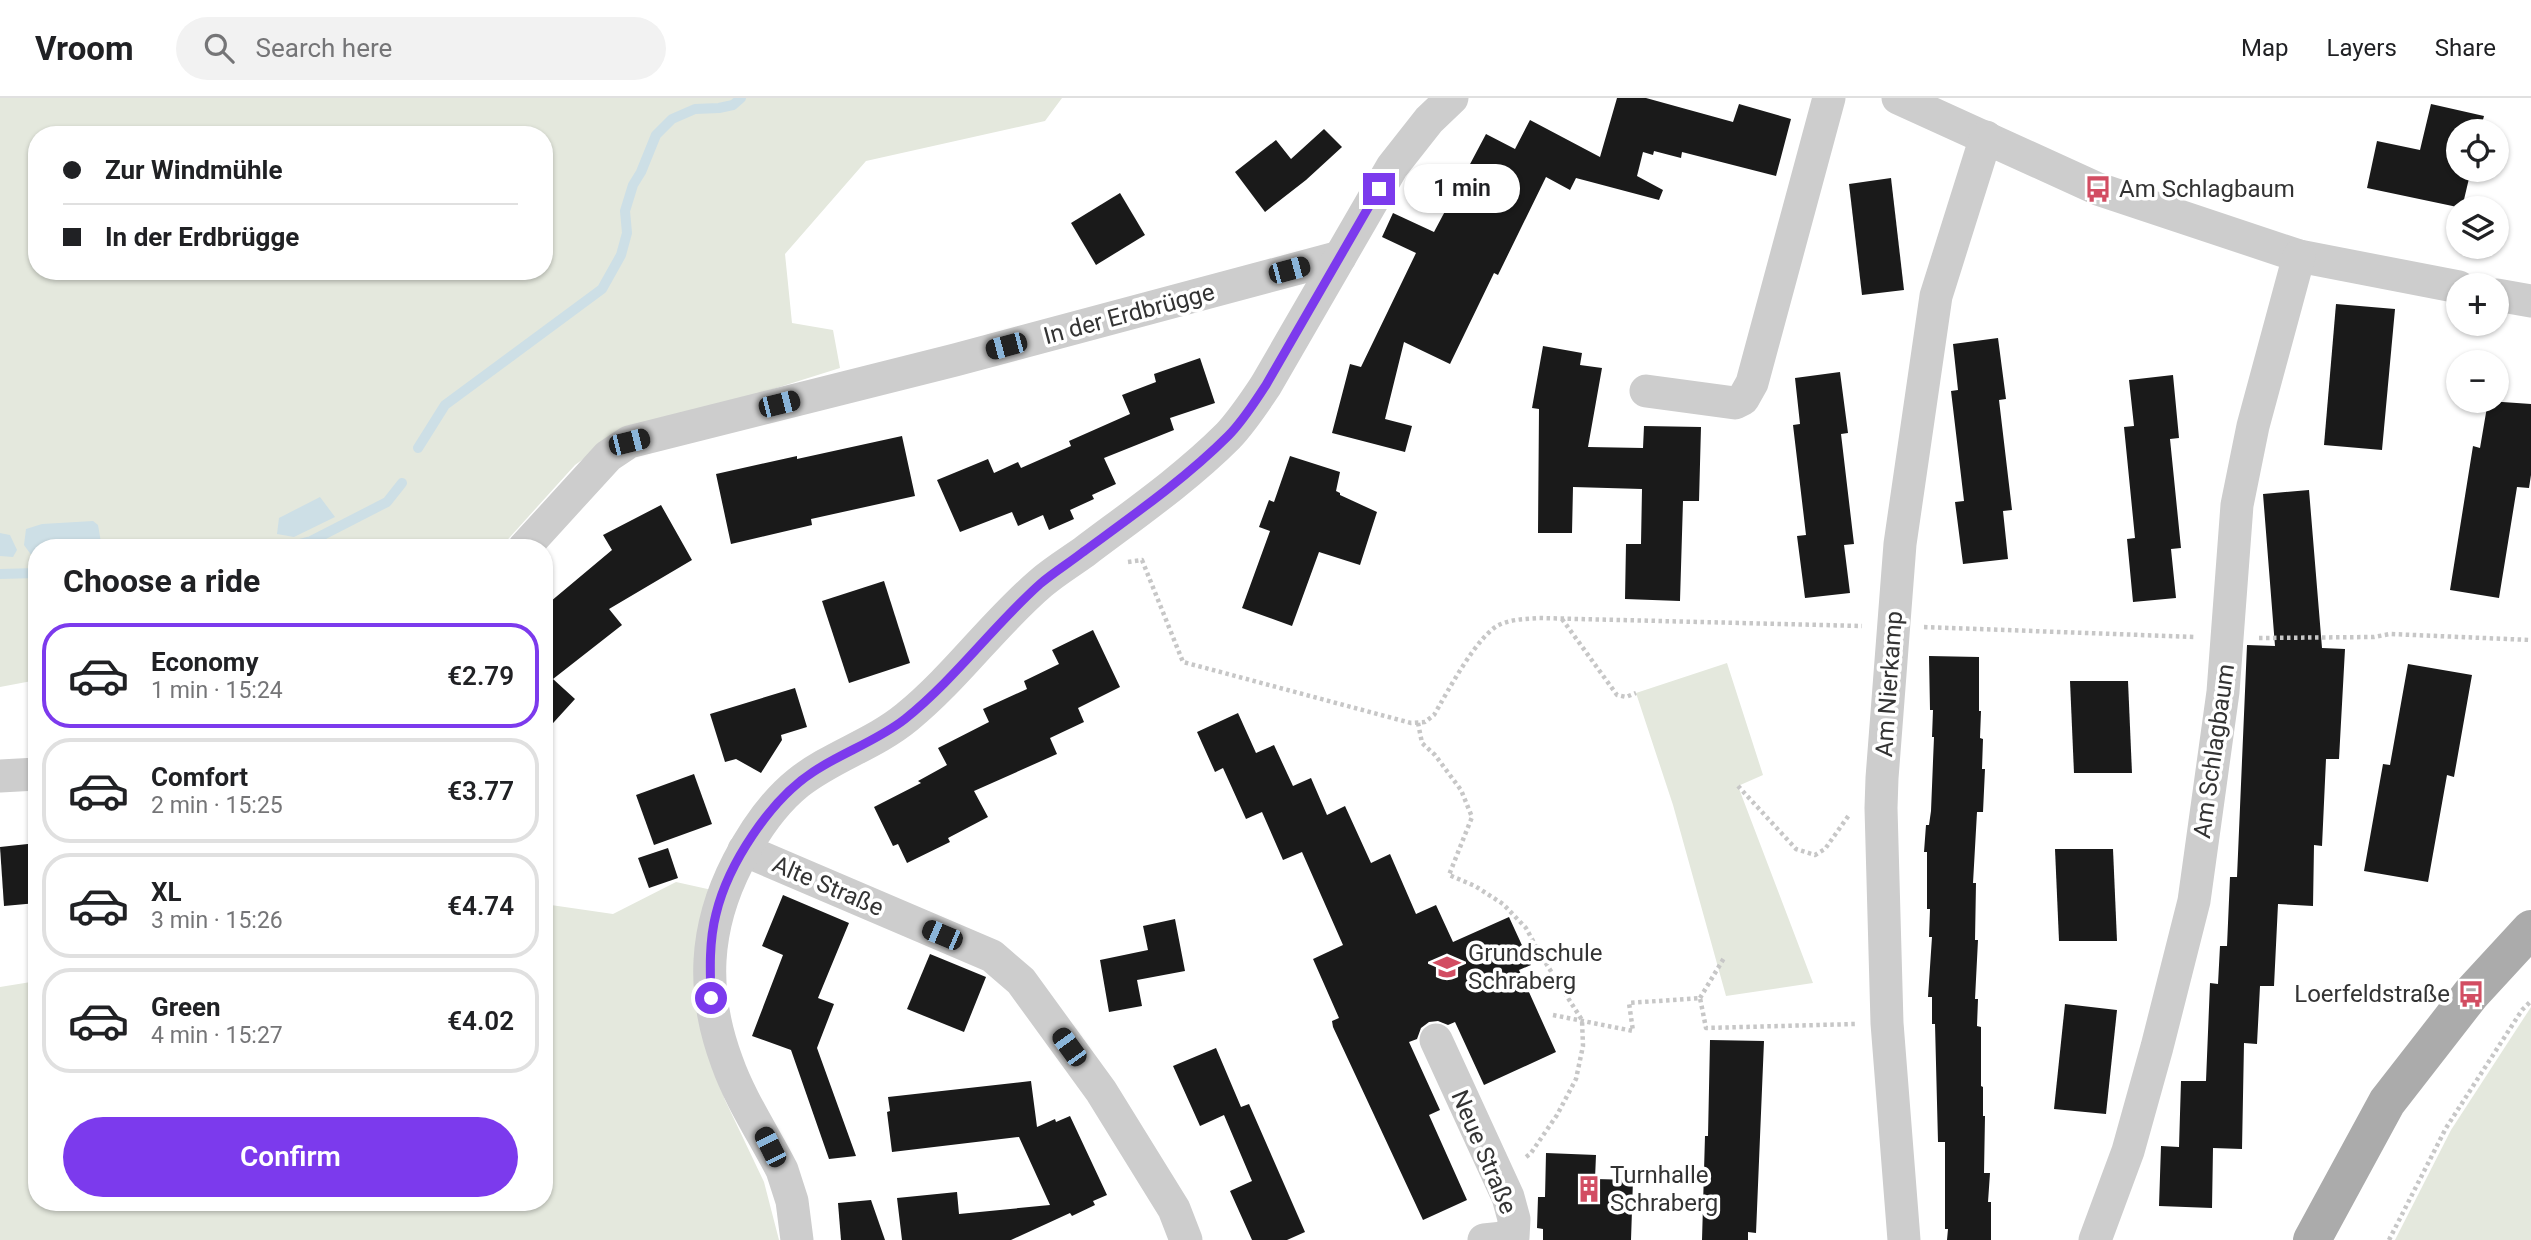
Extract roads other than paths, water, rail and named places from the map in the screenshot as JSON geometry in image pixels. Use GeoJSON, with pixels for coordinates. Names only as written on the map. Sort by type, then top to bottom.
{"type":"FeatureCollection","features":[{"type":"Feature","properties":{"kind":"main road"},"geometry":{"type":"LineString","coordinates":[[2312,1240],[2387,1102],[2471,994],[2531,929]]}},
{"type":"Feature","properties":{"kind":"street"},"geometry":{"type":"LineString","coordinates":[[1340,257],[1392,167],[1429,120],[1452,98]]}},
{"type":"Feature","properties":{"kind":"street"},"geometry":{"type":"LineString","coordinates":[[1646,391],[1735,403],[1743,399],[1752,383],[1829,98]]}},
{"type":"Feature","properties":{"kind":"street"},"geometry":{"type":"LineString","coordinates":[[1898,98],[2098,189],[2299,256],[2446,284]]}},
{"type":"Feature","properties":{"kind":"street","name":"Am Nierkamp"},"geometry":{"type":"LineString","coordinates":[[1904,1240],[1887,1023],[1882,778],[1900,544],[1936,296],[1986,137]]}},
{"type":"Feature","properties":{"kind":"street","name":"Am Schlagbaum"},"geometry":{"type":"LineString","coordinates":[[2095,1240],[2128,1151],[2194,901],[2229,638],[2238,505],[2253,426],[2299,256]]}},
{"type":"Feature","properties":{"kind":"street","name":"In der Erdbrügge"},"geometry":{"type":"LineString","coordinates":[[532,539],[601,463],[629,442],[955,360],[1340,257]]}},
{"type":"Feature","properties":{"kind":"street","name":"Alte Straße"},"geometry":{"type":"LineString","coordinates":[[1186,1240],[1174,1209],[1101,1091],[1021,981],[1007,967],[992,956],[744,850],[780,798],[813,772],[882,736],[906,718],[956,672],[1038,585],[1163,491],[1228,435],[1266,385],[1340,257]]}},
{"type":"Feature","properties":{"kind":"street"},"geometry":{"type":"LineString","coordinates":[[2509,297],[2531,301]]}},
{"type":"Feature","properties":{"kind":"street"},"geometry":{"type":"LineString","coordinates":[[0,776],[28,774]]}},
{"type":"Feature","properties":{"kind":"street"},"geometry":{"type":"LineString","coordinates":[[744,850],[724,889],[716,914],[710,961],[711,998],[727,1063],[782,1170],[792,1201],[797,1240]]}},
{"type":"Feature","properties":{"kind":"street","name":"Neue Straße"},"geometry":{"type":"LineString","coordinates":[[1436,1040],[1500,1177],[1514,1219],[1513,1237],[1484,1240]]}},
{"type":"Feature","properties":{"kind":"waterway"},"geometry":{"type":"LineString","coordinates":[[418,448],[445,405],[602,289],[621,255],[627,233],[625,211],[633,185],[656,135],[672,119],[695,109],[733,105],[741,98]]}},
{"type":"Feature","properties":{"kind":"waterway"},"geometry":{"type":"LineString","coordinates":[[315,539],[387,502],[402,483]]}},
{"type":"Feature","properties":{"kind":"waterway"},"geometry":{"type":"LineString","coordinates":[[0,574],[28,573]]}},
{"type":"Feature","properties":{"kind":"place","name":"Am Schlagbaum"},"geometry":{"type":"Point","coordinates":[2098,189]}},
{"type":"Feature","properties":{"kind":"place","name":"Grundschule Schraberg"},"geometry":{"type":"Point","coordinates":[1447,967]}},
{"type":"Feature","properties":{"kind":"place","name":"Loerfeldstraße"},"geometry":{"type":"Point","coordinates":[2471,994]}},
{"type":"Feature","properties":{"kind":"place","name":"Turnhalle Schraberg"},"geometry":{"type":"Point","coordinates":[1589,1189]}}]}
